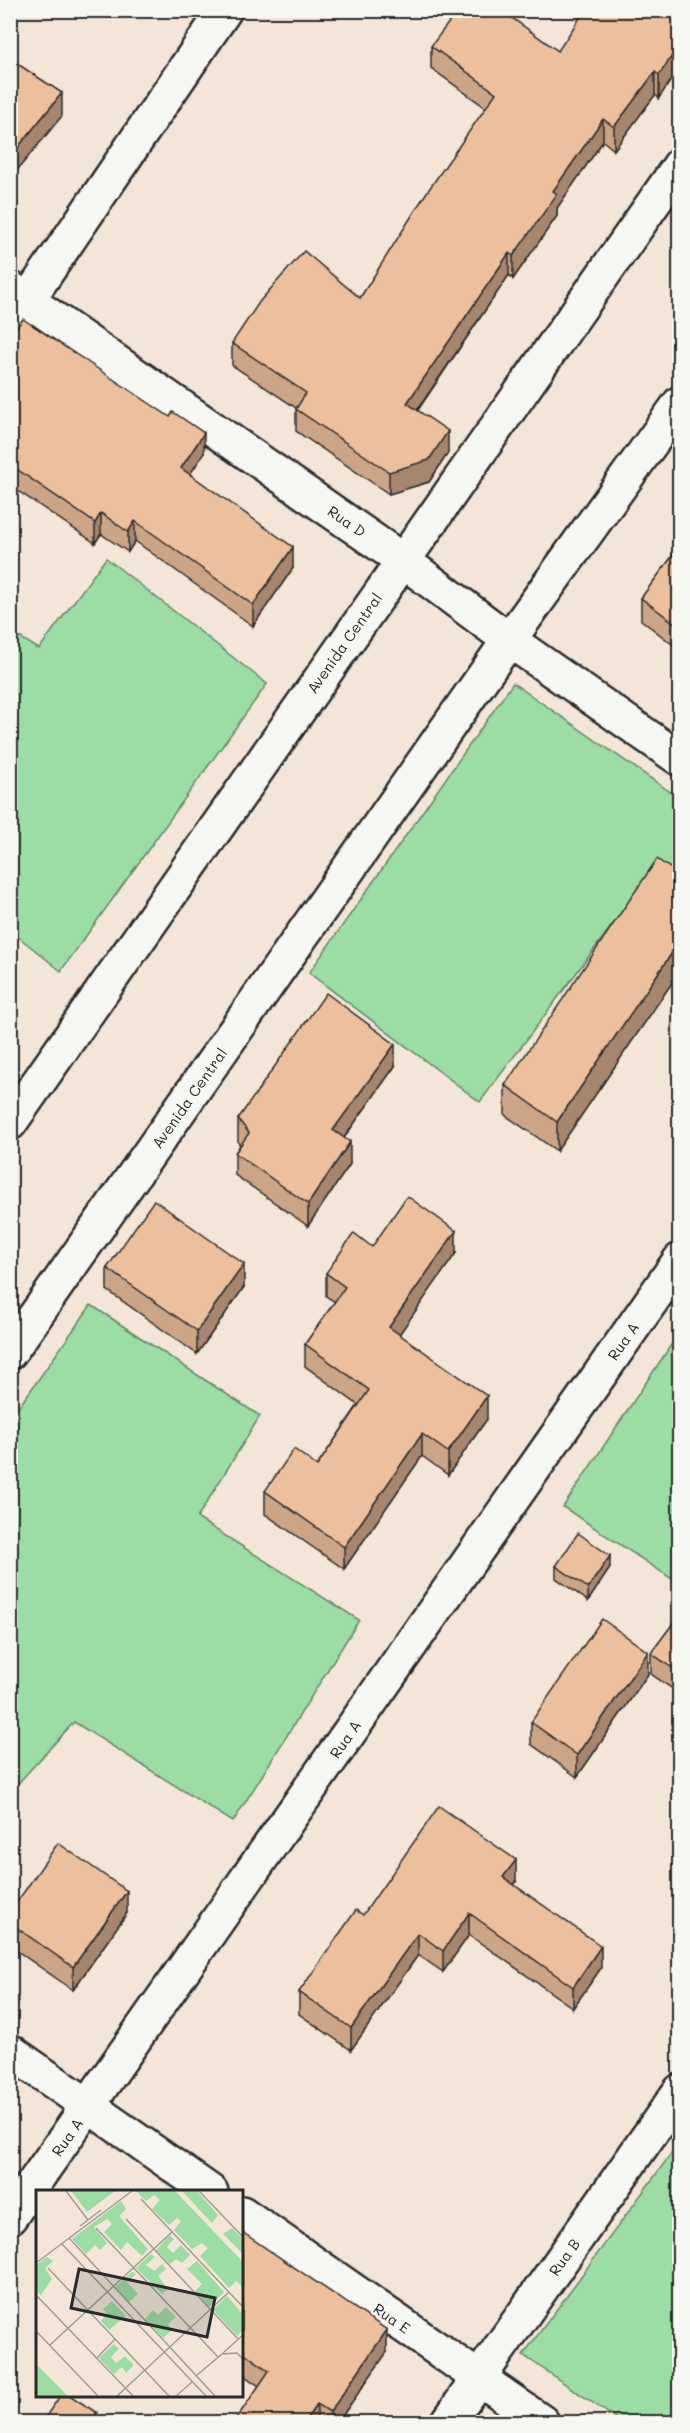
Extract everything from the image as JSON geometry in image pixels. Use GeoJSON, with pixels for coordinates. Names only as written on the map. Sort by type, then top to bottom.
{"type":"FeatureCollection","features":[{"type":"Feature","properties":{"kind":"street"},"geometry":{"type":"LineString","coordinates":[[16,305],[225,10]]}},
{"type":"Feature","properties":{"kind":"street","name":"Avenida Central"},"geometry":{"type":"LineString","coordinates":[[10,1123],[680,165]]}},
{"type":"Feature","properties":{"kind":"street","name":"Rua D"},"geometry":{"type":"LineString","coordinates":[[16,305],[402,560],[509,640],[680,759]]}},
{"type":"Feature","properties":{"kind":"street","name":"Avenida Central"},"geometry":{"type":"LineString","coordinates":[[10,1352],[509,640],[680,403]]}},
{"type":"Feature","properties":{"kind":"street","name":"Rua A"},"geometry":{"type":"LineString","coordinates":[[10,2217],[680,1260]]}},
{"type":"Feature","properties":{"kind":"street"},"geometry":{"type":"LineString","coordinates":[[10,2051],[208,2190]]}},
{"type":"Feature","properties":{"kind":"street","name":"Rua B"},"geometry":{"type":"LineString","coordinates":[[448,2422],[680,2091]]}},
{"type":"Feature","properties":{"kind":"street","name":"Rua E"},"geometry":{"type":"LineString","coordinates":[[243,2214],[542,2422]]}},
{"type":"Feature","properties":{"kind":"green space"},"geometry":{"type":"Polygon","coordinates":[[[106,558],[267,684],[61,971],[11,931],[11,632],[39,649],[106,558]]]}},
{"type":"Feature","properties":{"kind":"green space"},"geometry":{"type":"Polygon","coordinates":[[[513,683],[679,798],[679,882],[657,865],[480,1102],[309,973],[513,683]]]}},
{"type":"Feature","properties":{"kind":"green space"},"geometry":{"type":"Polygon","coordinates":[[[91,1305],[260,1416],[197,1518],[359,1620],[233,1822],[74,1722],[11,1791],[11,1418],[91,1305]]]}},
{"type":"Feature","properties":{"kind":"green space"},"geometry":{"type":"Polygon","coordinates":[[[679,1333],[680,1580],[678,1583],[563,1507],[679,1333]]]}},
{"type":"Feature","properties":{"kind":"green space"},"geometry":{"type":"Polygon","coordinates":[[[679,2143],[679,2422],[621,2422],[523,2355],[679,2143]]]}},
{"type":"Feature","properties":{"kind":"building"},"geometry":{"type":"Polygon","coordinates":[[[458,10],[501,10],[558,51],[585,10],[669,10],[680,18],[680,44],[659,75],[655,72],[614,127],[603,119],[553,191],[557,194],[513,256],[509,253],[407,403],[448,431],[429,460],[389,472],[296,409],[306,393],[232,343],[260,301],[304,251],[360,298],[425,195],[496,93],[431,46],[458,10]]]}},
{"type":"Feature","properties":{"kind":"building"},"geometry":{"type":"Polygon","coordinates":[[[10,59],[62,93],[10,157],[10,59]]]}},
{"type":"Feature","properties":{"kind":"building"},"geometry":{"type":"Polygon","coordinates":[[[23,319],[170,417],[173,412],[204,433],[181,468],[293,547],[253,605],[135,521],[128,532],[101,513],[95,523],[15,468],[10,474],[10,336],[23,319]]]}},
{"type":"Feature","properties":{"kind":"building"},"geometry":{"type":"Polygon","coordinates":[[[680,546],[680,627],[641,598],[680,546]]]}},
{"type":"Feature","properties":{"kind":"building"},"geometry":{"type":"Polygon","coordinates":[[[657,859],[680,875],[680,941],[557,1122],[505,1085],[657,859]]]}},
{"type":"Feature","properties":{"kind":"building"},"geometry":{"type":"Polygon","coordinates":[[[326,993],[395,1044],[333,1130],[350,1142],[308,1204],[235,1153],[249,1133],[238,1119],[326,993]]]}},
{"type":"Feature","properties":{"kind":"building"},"geometry":{"type":"Polygon","coordinates":[[[407,1196],[456,1231],[389,1327],[487,1396],[448,1452],[422,1434],[344,1547],[265,1491],[294,1449],[317,1466],[369,1390],[305,1344],[345,1287],[326,1273],[354,1233],[372,1247],[407,1196]]]}},
{"type":"Feature","properties":{"kind":"building"},"geometry":{"type":"Polygon","coordinates":[[[154,1200],[244,1264],[197,1331],[107,1268],[154,1200]]]}},
{"type":"Feature","properties":{"kind":"building"},"geometry":{"type":"Polygon","coordinates":[[[578,1533],[610,1556],[588,1588],[556,1566],[578,1533]]]}},
{"type":"Feature","properties":{"kind":"building"},"geometry":{"type":"Polygon","coordinates":[[[680,1614],[680,1673],[651,1653],[680,1614]]]}},
{"type":"Feature","properties":{"kind":"building"},"geometry":{"type":"Polygon","coordinates":[[[602,1619],[648,1652],[577,1755],[531,1722],[602,1619]]]}},
{"type":"Feature","properties":{"kind":"building"},"geometry":{"type":"Polygon","coordinates":[[[439,1806],[516,1860],[503,1877],[601,1946],[573,1987],[469,1913],[443,1951],[418,1933],[351,2028],[299,1992],[356,1910],[363,1915],[439,1806]]]}},
{"type":"Feature","properties":{"kind":"building"},"geometry":{"type":"Polygon","coordinates":[[[58,1843],[127,1891],[73,1967],[10,1923],[10,1912],[58,1843]]]}},
{"type":"Feature","properties":{"kind":"building"},"geometry":{"type":"Polygon","coordinates":[[[243,2233],[387,2330],[330,2412],[317,2404],[304,2422],[234,2422],[269,2371],[243,2352],[243,2233]]]}},
{"type":"Feature","properties":{"kind":"building"},"geometry":{"type":"Polygon","coordinates":[[[59,2397],[73,2397],[97,2413],[90,2422],[42,2422],[59,2397]]]}}]}
